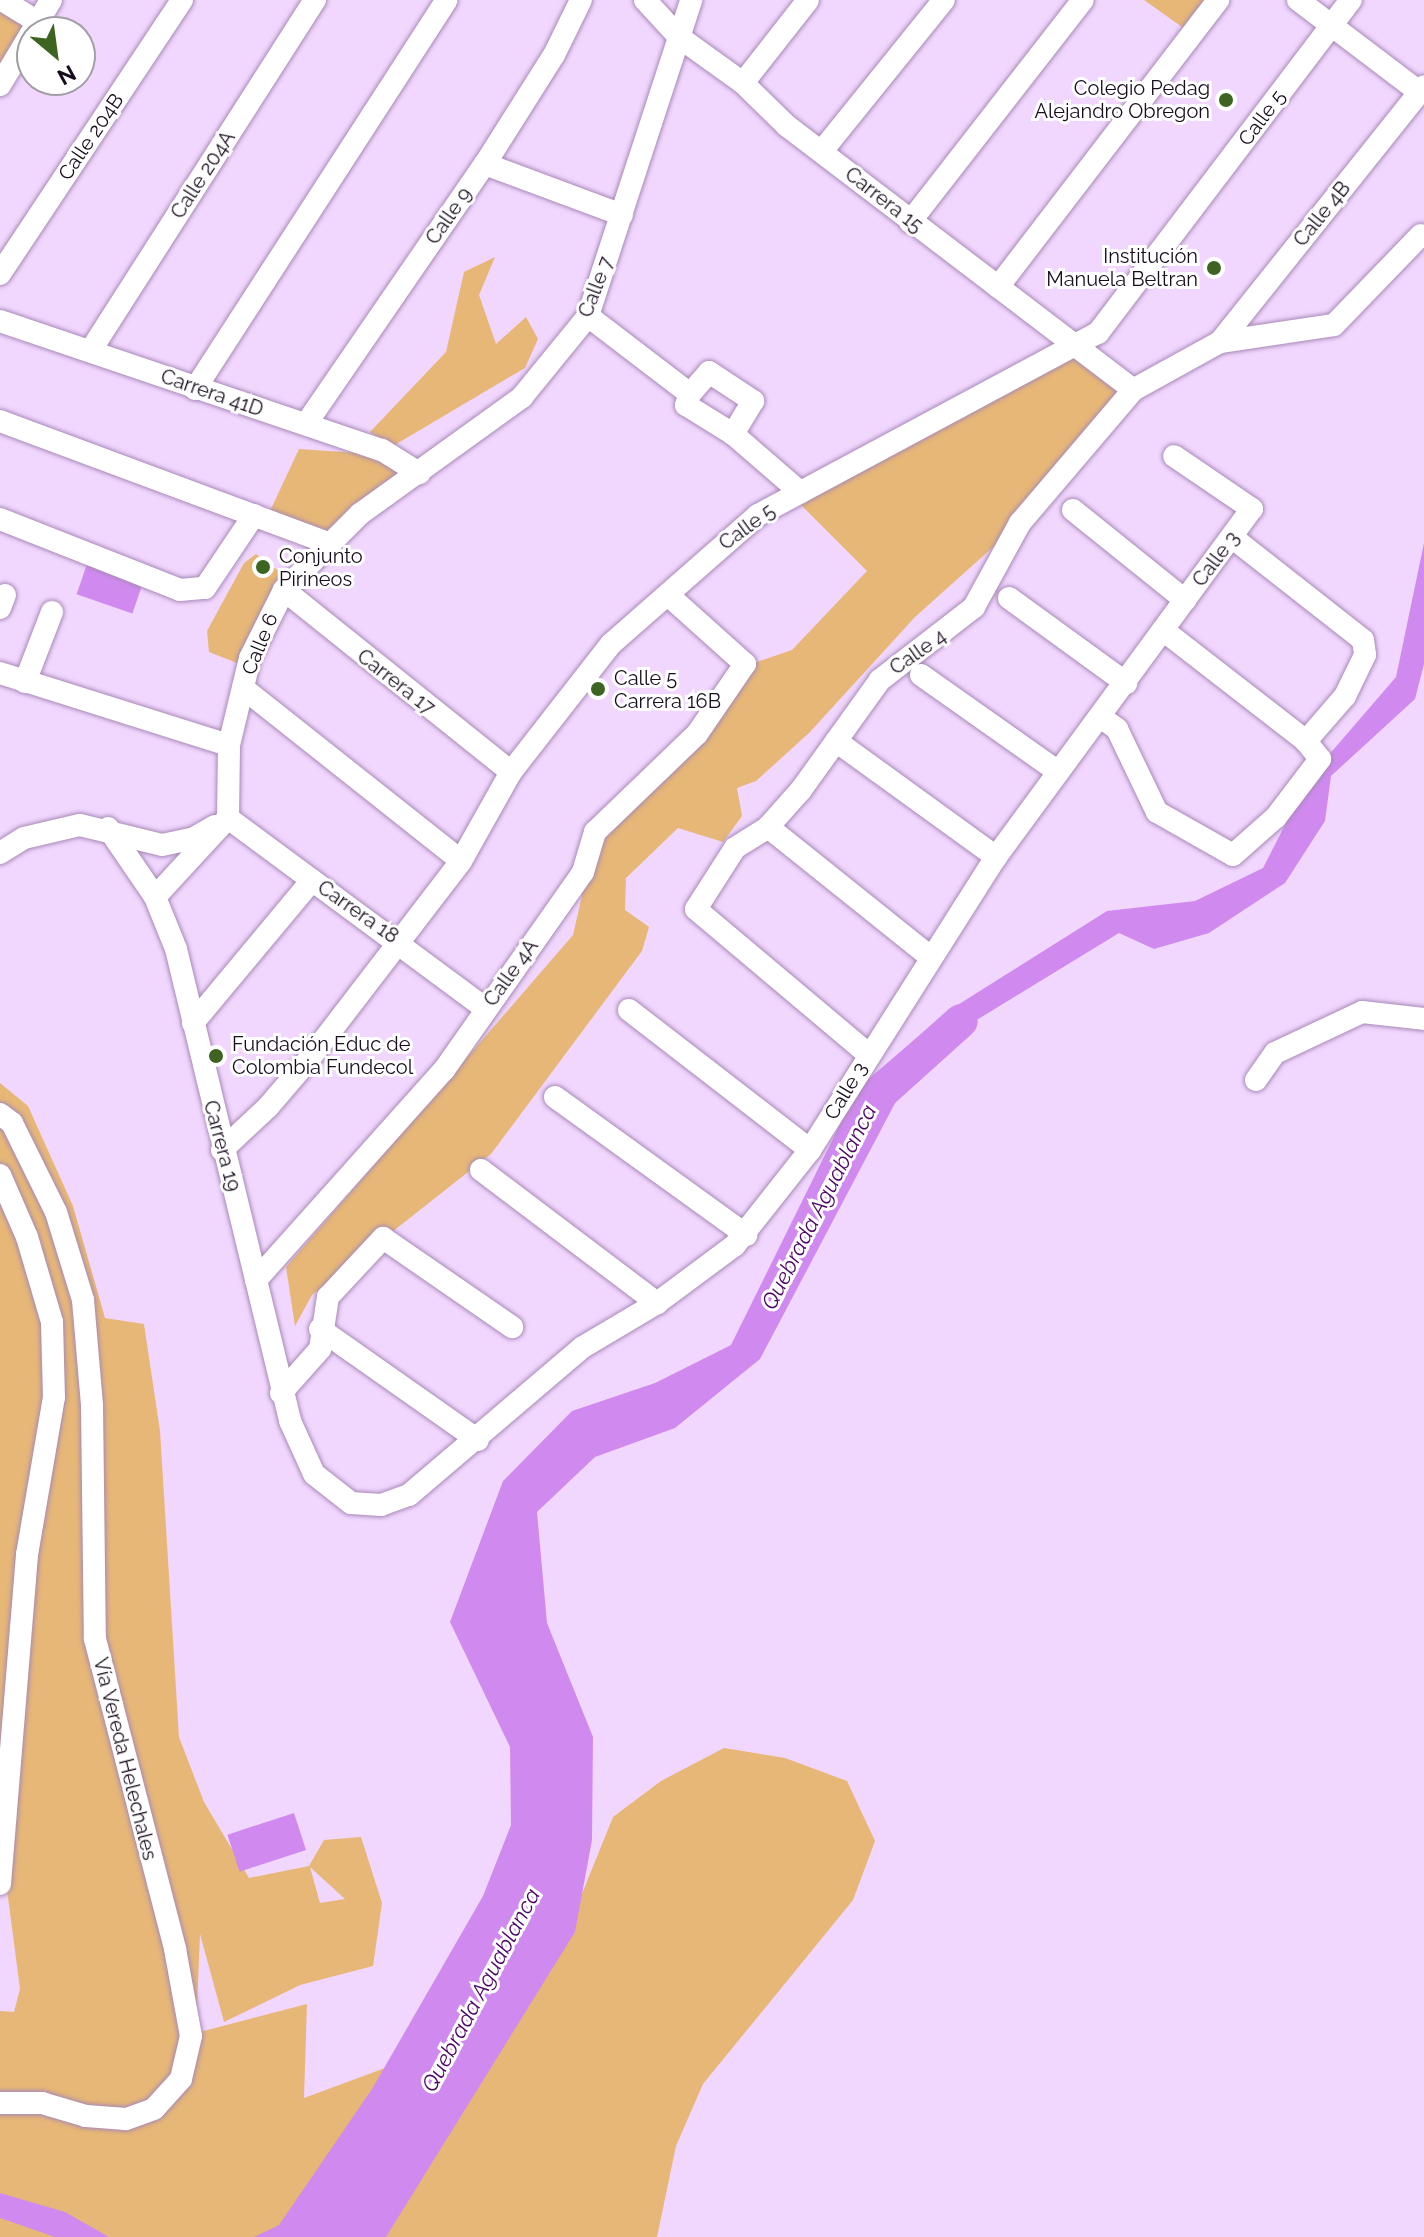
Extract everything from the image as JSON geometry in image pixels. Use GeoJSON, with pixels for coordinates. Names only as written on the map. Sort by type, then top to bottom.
{"type":"FeatureCollection","features":[{"type":"Feature","properties":{"kind":"street"},"geometry":{"type":"LineString","coordinates":[[2,0],[28,16]]}},
{"type":"Feature","properties":{"kind":"street","name":"Calle 204B"},"geometry":{"type":"LineString","coordinates":[[0,274],[182,0]]}},
{"type":"Feature","properties":{"kind":"street","name":"Calle 204A"},"geometry":{"type":"LineString","coordinates":[[91,350],[315,0]]}},
{"type":"Feature","properties":{"kind":"street"},"geometry":{"type":"LineString","coordinates":[[195,389],[447,0]]}},
{"type":"Feature","properties":{"kind":"street","name":"Calle 9"},"geometry":{"type":"LineString","coordinates":[[306,424],[485,164],[554,55],[581,0]]}},
{"type":"Feature","properties":{"kind":"street","name":"Carrera 15"},"geometry":{"type":"LineString","coordinates":[[645,0],[679,37],[743,83],[787,126],[910,222],[1081,345],[1133,390]]}},
{"type":"Feature","properties":{"kind":"street","name":"Calle 7"},"geometry":{"type":"LineString","coordinates":[[419,473],[522,397],[588,316],[691,0]]}},
{"type":"Feature","properties":{"kind":"street"},"geometry":{"type":"LineString","coordinates":[[743,83],[808,0]]}},
{"type":"Feature","properties":{"kind":"street"},"geometry":{"type":"LineString","coordinates":[[822,151],[944,0]]}},
{"type":"Feature","properties":{"kind":"street"},"geometry":{"type":"LineString","coordinates":[[910,222],[1083,0]]}},
{"type":"Feature","properties":{"kind":"street"},"geometry":{"type":"LineString","coordinates":[[998,287],[1218,0]]}},
{"type":"Feature","properties":{"kind":"street"},"geometry":{"type":"LineString","coordinates":[[1298,0],[1422,89]]}},
{"type":"Feature","properties":{"kind":"street","name":"Calle 5"},"geometry":{"type":"LineString","coordinates":[[222,1150],[301,1068],[461,861],[511,772],[574,685],[758,515],[1081,345],[1098,333],[1351,0]]}},
{"type":"Feature","properties":{"kind":"street"},"geometry":{"type":"LineString","coordinates":[[0,85],[16,58]]}},
{"type":"Feature","properties":{"kind":"street","name":"Calle 4B"},"geometry":{"type":"LineString","coordinates":[[1220,342],[1422,89]]}},
{"type":"Feature","properties":{"kind":"street"},"geometry":{"type":"LineString","coordinates":[[485,164],[622,215]]}},
{"type":"Feature","properties":{"kind":"street"},"geometry":{"type":"LineString","coordinates":[[1133,390],[1220,342],[1334,325],[1421,235]]}},
{"type":"Feature","properties":{"kind":"street"},"geometry":{"type":"LineString","coordinates":[[588,316],[690,394]]}},
{"type":"Feature","properties":{"kind":"street","name":"Carrera 41D"},"geometry":{"type":"LineString","coordinates":[[0,321],[382,450],[419,473]]}},
{"type":"Feature","properties":{"kind":"street"},"geometry":{"type":"LineString","coordinates":[[733,434],[753,401],[709,372],[690,394],[686,405],[733,434],[800,492]]}},
{"type":"Feature","properties":{"kind":"street"},"geometry":{"type":"LineString","coordinates":[[330,388],[338,436]]}},
{"type":"Feature","properties":{"kind":"street","name":"Calle 4"},"geometry":{"type":"LineString","coordinates":[[868,1054],[696,909],[735,848],[768,827],[880,680],[974,607],[1020,523],[1133,390]]}},
{"type":"Feature","properties":{"kind":"street"},"geometry":{"type":"LineString","coordinates":[[0,421],[328,543]]}},
{"type":"Feature","properties":{"kind":"street","name":"Calle 3"},"geometry":{"type":"LineString","coordinates":[[314,1474],[351,1503],[381,1505],[409,1495],[478,1440],[583,1347],[657,1303],[746,1235],[810,1150],[929,956],[996,857],[1057,771],[1102,718],[1252,509],[1174,456]]}},
{"type":"Feature","properties":{"kind":"street","name":"Calle 6"},"geometry":{"type":"LineString","coordinates":[[228,818],[229,745],[250,658],[284,590],[328,543],[419,473]]}},
{"type":"Feature","properties":{"kind":"street"},"geometry":{"type":"LineString","coordinates":[[1073,510],[1185,600]]}},
{"type":"Feature","properties":{"kind":"street"},"geometry":{"type":"LineString","coordinates":[[0,519],[180,590],[205,588],[254,515]]}},
{"type":"Feature","properties":{"kind":"street"},"geometry":{"type":"LineString","coordinates":[[1233,538],[1363,640],[1365,655],[1345,696],[1306,741]]}},
{"type":"Feature","properties":{"kind":"street","name":"Carrera 17"},"geometry":{"type":"LineString","coordinates":[[284,590],[511,772]]}},
{"type":"Feature","properties":{"kind":"street","name":"Calle 4A"},"geometry":{"type":"LineString","coordinates":[[256,1280],[444,1070],[583,872],[595,832],[697,734],[745,664],[741,657],[668,595]]}},
{"type":"Feature","properties":{"kind":"street"},"geometry":{"type":"LineString","coordinates":[[1009,598],[1126,683]]}},
{"type":"Feature","properties":{"kind":"street"},"geometry":{"type":"LineString","coordinates":[[25,682],[52,612]]}},
{"type":"Feature","properties":{"kind":"street"},"geometry":{"type":"LineString","coordinates":[[1102,718],[1117,729],[1157,812],[1233,855],[1276,817],[1320,759],[1306,741],[1163,630]]}},
{"type":"Feature","properties":{"kind":"street"},"geometry":{"type":"LineString","coordinates":[[0,673],[229,745]]}},
{"type":"Feature","properties":{"kind":"street"},"geometry":{"type":"LineString","coordinates":[[921,675],[1057,771]]}},
{"type":"Feature","properties":{"kind":"street"},"geometry":{"type":"LineString","coordinates":[[243,688],[461,861]]}},
{"type":"Feature","properties":{"kind":"street"},"geometry":{"type":"LineString","coordinates":[[836,741],[996,857]]}},
{"type":"Feature","properties":{"kind":"street"},"geometry":{"type":"LineString","coordinates":[[0,853],[45,831],[80,825],[108,828],[162,845],[194,838],[228,818]]}},
{"type":"Feature","properties":{"kind":"street"},"geometry":{"type":"LineString","coordinates":[[155,897],[228,818]]}},
{"type":"Feature","properties":{"kind":"street","name":"Carrera 18"},"geometry":{"type":"LineString","coordinates":[[228,818],[399,940],[485,1008]]}},
{"type":"Feature","properties":{"kind":"street"},"geometry":{"type":"LineString","coordinates":[[768,827],[929,956]]}},
{"type":"Feature","properties":{"kind":"street","name":"Carrera 19"},"geometry":{"type":"LineString","coordinates":[[108,828],[155,897],[176,949],[281,1393],[314,1474]]}},
{"type":"Feature","properties":{"kind":"street"},"geometry":{"type":"LineString","coordinates":[[193,1023],[312,880]]}},
{"type":"Feature","properties":{"kind":"street"},"geometry":{"type":"LineString","coordinates":[[629,1010],[810,1150]]}},
{"type":"Feature","properties":{"kind":"street"},"geometry":{"type":"LineString","coordinates":[[1256,1080],[1275,1053],[1331,1023],[1362,1012],[1424,1019]]}},
{"type":"Feature","properties":{"kind":"street"},"geometry":{"type":"LineString","coordinates":[[555,1097],[746,1235]]}},
{"type":"Feature","properties":{"kind":"street","name":"Vía Vereda Helechales"},"geometry":{"type":"LineString","coordinates":[[0,1114],[12,1123],[56,1212],[83,1300],[92,1405],[95,1639],[175,1949],[191,2036],[181,2079],[154,2109],[126,2119],[86,2116],[42,2103],[0,2103]]}},
{"type":"Feature","properties":{"kind":"street"},"geometry":{"type":"LineString","coordinates":[[481,1170],[657,1303]]}},
{"type":"Feature","properties":{"kind":"street"},"geometry":{"type":"LineString","coordinates":[[0,1175],[27,1237],[52,1322],[54,1397],[27,1555],[0,1884]]}},
{"type":"Feature","properties":{"kind":"street"},"geometry":{"type":"LineString","coordinates":[[281,1393],[313,1363],[320,1349],[320,1329],[328,1297],[383,1238],[512,1327]]}},
{"type":"Feature","properties":{"kind":"street"},"geometry":{"type":"LineString","coordinates":[[320,1329],[478,1440]]}},
{"type":"Feature","properties":{"kind":"shaded area"},"geometry":{"type":"Polygon","coordinates":[[[1144,0],[1218,0],[1192,34],[1144,0]]]}},
{"type":"Feature","properties":{"kind":"shaded area"},"geometry":{"type":"Polygon","coordinates":[[[0,3],[20,16],[16,16],[16,51],[0,78],[0,3]]]}},
{"type":"Feature","properties":{"kind":"shaded area"},"geometry":{"type":"Polygon","coordinates":[[[495,257],[479,295],[496,344],[526,317],[538,339],[525,368],[393,446],[370,432],[446,352],[464,272],[495,257]]]}},
{"type":"Feature","properties":{"kind":"shaded area"},"geometry":{"type":"Polygon","coordinates":[[[1079,351],[1132,390],[1020,523],[915,617],[809,733],[756,781],[737,788],[742,816],[723,842],[678,828],[626,878],[625,910],[649,927],[642,951],[491,1154],[312,1295],[295,1326],[286,1267],[573,935],[592,852],[751,664],[792,650],[867,571],[799,503],[1079,351]]]}},
{"type":"Feature","properties":{"kind":"shaded area"},"geometry":{"type":"Polygon","coordinates":[[[299,449],[387,455],[401,483],[308,545],[264,524],[299,449]]]}},
{"type":"Feature","properties":{"kind":"shaded area"},"geometry":{"type":"Polygon","coordinates":[[[256,554],[280,572],[283,583],[237,663],[209,652],[207,631],[244,563],[256,554]]]}},
{"type":"Feature","properties":{"kind":"shaded area"},"geometry":{"type":"Polygon","coordinates":[[[0,1083],[28,1106],[73,1206],[105,1318],[144,1324],[160,1431],[179,1737],[204,1802],[249,1878],[309,1866],[324,1840],[361,1837],[382,1903],[373,1966],[300,1985],[224,2022],[200,1934],[196,2033],[307,2004],[304,2098],[431,2051],[567,1931],[613,1817],[661,1781],[724,1748],[785,1758],[847,1781],[875,1841],[853,1900],[703,2084],[676,2146],[657,2237],[0,2237],[0,2011],[14,2012],[20,1989],[0,1836],[0,1083]],[[310,1867],[320,1903],[345,1899],[310,1867]]]}},
{"type":"Feature","properties":{"kind":"water"},"geometry":{"type":"Polygon","coordinates":[[[1424,543],[1424,664],[1415,699],[1331,776],[1325,821],[1285,883],[1209,933],[1154,949],[1119,933],[921,1054],[760,1359],[675,1428],[595,1457],[537,1512],[547,1623],[593,1737],[592,1840],[575,1932],[386,2237],[254,2237],[279,2225],[372,2089],[483,1896],[511,1825],[510,1747],[450,1622],[503,1481],[572,1411],[655,1383],[731,1345],[858,1088],[948,1011],[1107,911],[1195,901],[1263,868],[1309,778],[1396,677],[1424,543]]]}},
{"type":"Feature","properties":{"kind":"water"},"geometry":{"type":"Polygon","coordinates":[[[87,564],[143,583],[132,613],[77,594],[87,564]]]}},
{"type":"Feature","properties":{"kind":"water"},"geometry":{"type":"Polygon","coordinates":[[[294,1813],[306,1850],[239,1872],[227,1835],[294,1813]]]}},
{"type":"Feature","properties":{"kind":"water"},"geometry":{"type":"Polygon","coordinates":[[[0,2193],[65,2212],[109,2237],[55,2237],[0,2218],[0,2193]]]}},
{"type":"Feature","properties":{"kind":"waterway","name":"Quebrada Aguablanca"},"geometry":{"type":"LineString","coordinates":[[884,1090],[961,1021]]}},
{"type":"Feature","properties":{"kind":"place","name":"Colegio Pedag Alejandro Obregon"},"geometry":{"type":"Point","coordinates":[1226,100]}},
{"type":"Feature","properties":{"kind":"place","name":"Institución Manuela Beltran"},"geometry":{"type":"Point","coordinates":[1214,268]}},
{"type":"Feature","properties":{"kind":"place","name":"Conjunto Pirineos"},"geometry":{"type":"Point","coordinates":[263,567]}},
{"type":"Feature","properties":{"kind":"place","name":"Calle 5 Carrera 16B"},"geometry":{"type":"Point","coordinates":[598,689]}},
{"type":"Feature","properties":{"kind":"place","name":"Fundación Educ de Colombia Fundecol"},"geometry":{"type":"Point","coordinates":[216,1056]}}]}
